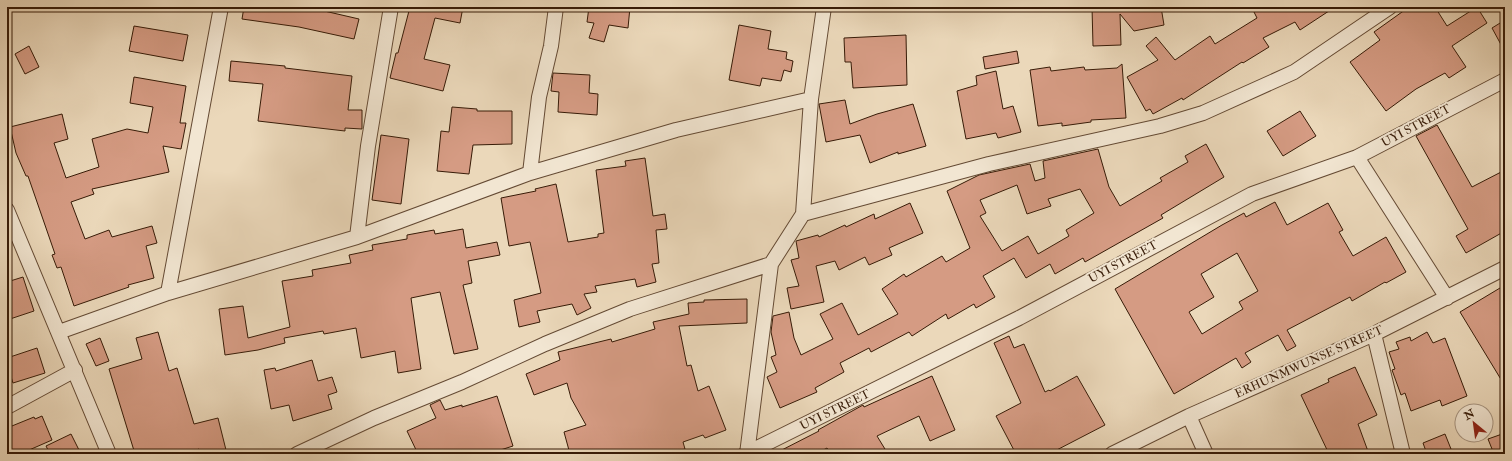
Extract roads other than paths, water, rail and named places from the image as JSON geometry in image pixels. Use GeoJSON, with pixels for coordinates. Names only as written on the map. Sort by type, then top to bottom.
{"type":"FeatureCollection","features":[{"type":"Feature","properties":{"kind":"street"},"geometry":{"type":"LineString","coordinates":[[168,293],[221,7]]}},
{"type":"Feature","properties":{"kind":"street"},"geometry":{"type":"LineString","coordinates":[[357,237],[368,146],[390,7]]}},
{"type":"Feature","properties":{"kind":"street"},"geometry":{"type":"LineString","coordinates":[[530,173],[539,97],[551,46],[556,7]]}},
{"type":"Feature","properties":{"kind":"street"},"geometry":{"type":"LineString","coordinates":[[746,454],[771,264],[803,214],[811,99],[824,7]]}},
{"type":"Feature","properties":{"kind":"street"},"geometry":{"type":"LineString","coordinates":[[803,214],[989,164],[1160,126],[1203,113],[1294,72],[1390,7]]}},
{"type":"Feature","properties":{"kind":"street","name":"UYI STREET"},"geometry":{"type":"LineString","coordinates":[[746,454],[1020,318],[1252,194],[1357,157],[1505,80]]}},
{"type":"Feature","properties":{"kind":"street"},"geometry":{"type":"LineString","coordinates":[[59,332],[168,293],[357,237],[530,173],[676,130],[811,99]]}},
{"type":"Feature","properties":{"kind":"street"},"geometry":{"type":"LineString","coordinates":[[1357,157],[1447,298]]}},
{"type":"Feature","properties":{"kind":"street"},"geometry":{"type":"LineString","coordinates":[[7,210],[109,454]]}},
{"type":"Feature","properties":{"kind":"street"},"geometry":{"type":"LineString","coordinates":[[297,454],[374,418],[462,382],[545,344],[630,309],[771,264]]}},
{"type":"Feature","properties":{"kind":"street","name":"ERHUNMWUNSE STREET"},"geometry":{"type":"LineString","coordinates":[[1112,454],[1189,416],[1374,334],[1505,268]]}},
{"type":"Feature","properties":{"kind":"street"},"geometry":{"type":"LineString","coordinates":[[1374,334],[1404,454]]}},
{"type":"Feature","properties":{"kind":"street"},"geometry":{"type":"LineString","coordinates":[[7,407],[75,370]]}},
{"type":"Feature","properties":{"kind":"street"},"geometry":{"type":"LineString","coordinates":[[1189,416],[1206,454]]}}]}
